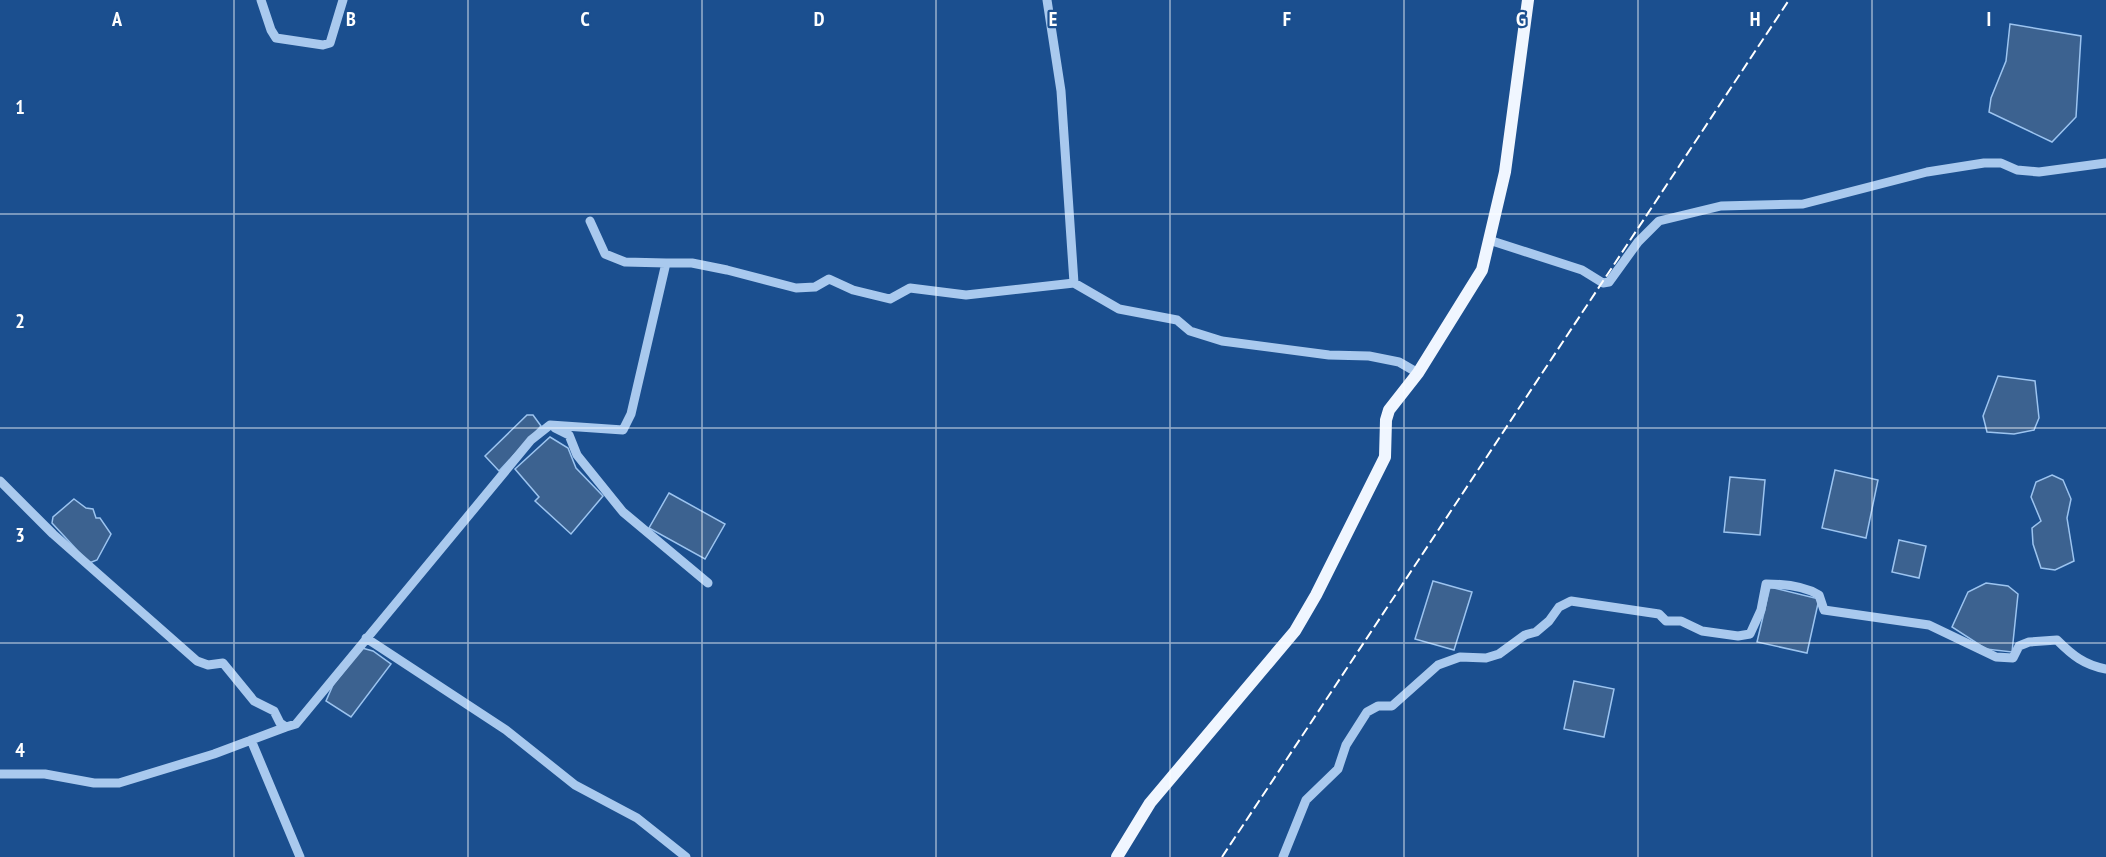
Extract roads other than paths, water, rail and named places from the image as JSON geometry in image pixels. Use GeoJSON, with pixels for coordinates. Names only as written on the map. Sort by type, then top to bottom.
{"type":"FeatureCollection","features":[{"type":"Feature","properties":{"kind":"main road"},"geometry":{"type":"LineString","coordinates":[[1117,857],[1150,803],[1294,631],[1316,595],[1384,457],[1386,420],[1389,410],[1418,373],[1482,270],[1505,172],[1528,0]]}},
{"type":"Feature","properties":{"kind":"street"},"geometry":{"type":"LineString","coordinates":[[261,0],[276,38],[323,45],[330,43],[343,0]]}},
{"type":"Feature","properties":{"kind":"street"},"geometry":{"type":"LineString","coordinates":[[1047,0],[1061,91],[1074,283]]}},
{"type":"Feature","properties":{"kind":"street"},"geometry":{"type":"LineString","coordinates":[[1489,240],[1582,270],[1603,283],[1609,282],[1638,242],[1659,220],[1721,206],[1803,204],[1927,172],[1984,163],[2001,163],[2017,170],[2039,172],[2106,163]]}},
{"type":"Feature","properties":{"kind":"street"},"geometry":{"type":"LineString","coordinates":[[590,220],[605,254],[625,262],[692,263],[796,288],[815,287],[829,279],[853,290],[890,299],[910,288],[966,295],[1074,283],[1119,309],[1177,320],[1191,331],[1222,341],[1329,355],[1369,356],[1399,362],[1418,373]]}},
{"type":"Feature","properties":{"kind":"street"},"geometry":{"type":"LineString","coordinates":[[0,774],[45,774],[94,783],[119,783],[296,724],[531,440],[550,425],[623,430],[632,414],[666,262]]}},
{"type":"Feature","properties":{"kind":"street"},"geometry":{"type":"LineString","coordinates":[[550,425],[569,435],[577,455],[623,513],[708,583]]}},
{"type":"Feature","properties":{"kind":"street"},"geometry":{"type":"LineString","coordinates":[[0,481],[53,534],[197,660],[208,665],[223,663],[254,702],[274,711],[280,723],[286,727]]}},
{"type":"Feature","properties":{"kind":"street"},"geometry":{"type":"LineString","coordinates":[[1283,857],[1306,800],[1338,769],[1346,745],[1366,711],[1378,706],[1392,706],[1438,665],[1460,657],[1486,658],[1499,654],[1525,635],[1536,632],[1549,621],[1559,607],[1570,601],[1659,614],[1666,621],[1681,621],[1702,631],[1738,636],[1749,634],[1761,610],[1766,584],[1776,584],[1806,588],[1819,595],[1824,610],[1929,626],[1996,657],[2013,658],[2019,646],[2029,642],[2057,640],[2074,657],[2091,666],[2106,669]]}},
{"type":"Feature","properties":{"kind":"street"},"geometry":{"type":"LineString","coordinates":[[366,638],[506,730],[575,785],[637,818],[686,857]]}},
{"type":"Feature","properties":{"kind":"street"},"geometry":{"type":"LineString","coordinates":[[251,740],[300,857]]}},
{"type":"Feature","properties":{"kind":"water"},"geometry":{"type":"Polygon","coordinates":[[[2010,24],[2081,36],[2076,117],[2052,142],[1989,112],[1991,98],[2006,61],[2010,24]]]}},
{"type":"Feature","properties":{"kind":"water"},"geometry":{"type":"Polygon","coordinates":[[[1998,376],[2035,381],[2039,418],[2034,430],[2014,434],[1987,432],[1983,416],[1998,376]]]}},
{"type":"Feature","properties":{"kind":"water"},"geometry":{"type":"Polygon","coordinates":[[[527,415],[533,415],[541,426],[499,471],[485,456],[527,415]]]}},
{"type":"Feature","properties":{"kind":"water"},"geometry":{"type":"Polygon","coordinates":[[[550,437],[568,448],[576,468],[603,496],[571,534],[535,501],[539,497],[515,469],[550,437]]]}},
{"type":"Feature","properties":{"kind":"water"},"geometry":{"type":"Polygon","coordinates":[[[1835,470],[1878,480],[1866,538],[1822,528],[1835,470]]]}},
{"type":"Feature","properties":{"kind":"water"},"geometry":{"type":"Polygon","coordinates":[[[2052,475],[2063,480],[2071,499],[2067,518],[2074,561],[2055,570],[2041,568],[2033,544],[2032,528],[2041,521],[2031,497],[2036,482],[2052,475]]]}},
{"type":"Feature","properties":{"kind":"water"},"geometry":{"type":"Polygon","coordinates":[[[1730,477],[1765,480],[1760,535],[1724,532],[1730,477]]]}},
{"type":"Feature","properties":{"kind":"water"},"geometry":{"type":"Polygon","coordinates":[[[669,493],[725,524],[705,559],[649,528],[669,493]]]}},
{"type":"Feature","properties":{"kind":"water"},"geometry":{"type":"Polygon","coordinates":[[[74,499],[86,508],[93,509],[96,518],[100,518],[111,534],[97,560],[89,563],[52,523],[53,517],[74,499]]]}},
{"type":"Feature","properties":{"kind":"water"},"geometry":{"type":"Polygon","coordinates":[[[1899,540],[1926,546],[1919,578],[1892,572],[1899,540]]]}},
{"type":"Feature","properties":{"kind":"water"},"geometry":{"type":"Polygon","coordinates":[[[1433,581],[1472,592],[1454,650],[1415,639],[1433,581]]]}},
{"type":"Feature","properties":{"kind":"water"},"geometry":{"type":"Polygon","coordinates":[[[1986,583],[2008,586],[2018,594],[2012,652],[1986,649],[1952,627],[1968,592],[1986,583]]]}},
{"type":"Feature","properties":{"kind":"water"},"geometry":{"type":"Polygon","coordinates":[[[1770,587],[1819,599],[1807,653],[1757,642],[1770,587]]]}},
{"type":"Feature","properties":{"kind":"water"},"geometry":{"type":"Polygon","coordinates":[[[362,648],[373,651],[391,664],[351,717],[326,701],[333,685],[362,648]]]}},
{"type":"Feature","properties":{"kind":"water"},"geometry":{"type":"Polygon","coordinates":[[[1574,681],[1614,689],[1604,737],[1564,729],[1574,681]]]}},
{"type":"Feature","properties":{"kind":"railway"},"geometry":{"type":"LineString","coordinates":[[1222,857],[1789,0]]}}]}
